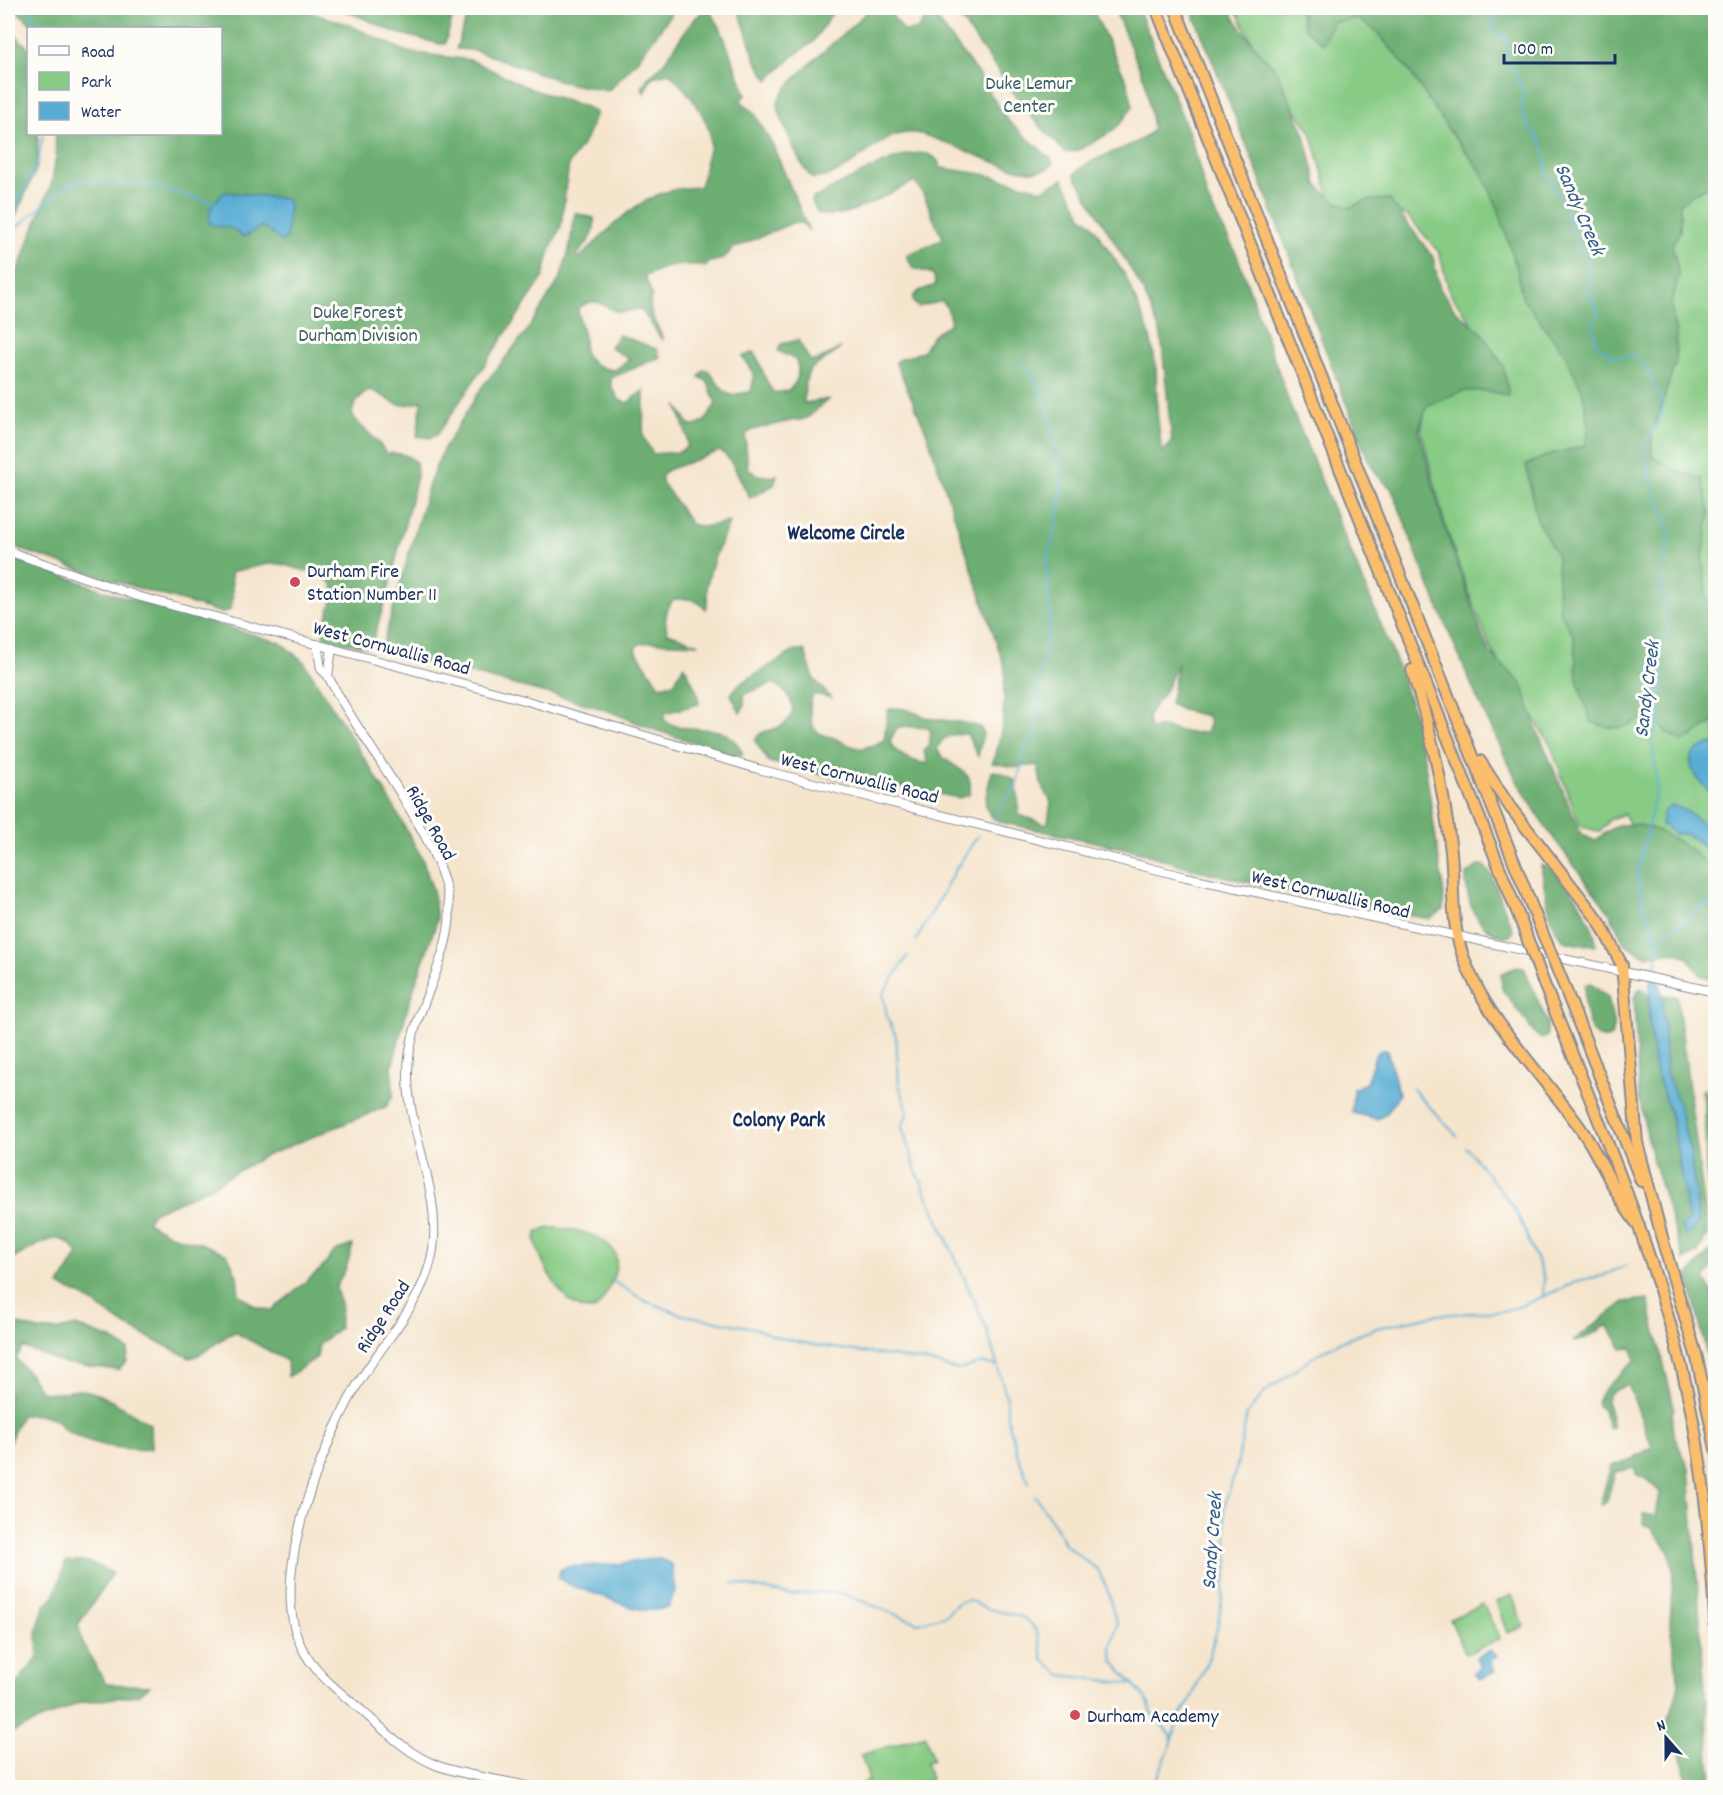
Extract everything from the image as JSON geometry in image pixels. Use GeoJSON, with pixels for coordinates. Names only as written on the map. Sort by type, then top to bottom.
{"type":"FeatureCollection","features":[{"type":"Feature","properties":{"kind":"highway"},"geometry":{"type":"LineString","coordinates":[[1156,8],[1522,924],[1639,1226],[1667,1312],[1690,1406],[1707,1515],[1716,1635]]}},
{"type":"Feature","properties":{"kind":"highway"},"geometry":{"type":"LineString","coordinates":[[1175,8],[1563,983],[1663,1241]]}},
{"type":"Feature","properties":{"kind":"highway"},"geometry":{"type":"LineString","coordinates":[[1383,579],[1425,712],[1436,756],[1451,851],[1457,938],[1470,974],[1484,999],[1577,1124],[1602,1162],[1626,1210],[1639,1226]]}},
{"type":"Feature","properties":{"kind":"highway"},"geometry":{"type":"LineString","coordinates":[[1467,744],[1510,807],[1599,921],[1625,972],[1637,1142],[1663,1241],[1698,1358],[1716,1449]]}},
{"type":"Feature","properties":{"kind":"street","name":"West Cornwallis Road"},"geometry":{"type":"LineString","coordinates":[[8,551],[136,596],[332,648],[758,769],[1186,877],[1457,938],[1716,992]]}},
{"type":"Feature","properties":{"kind":"street","name":"Ridge Road"},"geometry":{"type":"LineString","coordinates":[[317,644],[321,669],[328,676],[435,856],[446,883],[450,913],[442,959],[413,1034],[407,1072],[410,1105],[433,1213],[431,1258],[417,1297],[358,1383],[321,1458],[296,1548],[291,1585],[292,1617],[298,1640],[313,1666],[350,1701],[408,1749],[436,1766],[534,1788]]}},
{"type":"Feature","properties":{"kind":"street"},"geometry":{"type":"LineString","coordinates":[[328,676],[332,648]]}},
{"type":"Feature","properties":{"kind":"green space","name":"Duke Forest Durham Division"},"geometry":{"type":"Polygon","coordinates":[[[13,8],[297,8],[347,24],[407,52],[471,60],[531,89],[586,107],[596,113],[586,139],[569,164],[561,226],[549,253],[543,278],[438,434],[431,438],[417,436],[422,401],[398,404],[369,390],[355,403],[352,414],[360,425],[379,443],[386,454],[402,454],[416,462],[417,476],[388,591],[372,643],[368,647],[329,640],[324,637],[323,630],[335,592],[331,582],[317,574],[281,564],[268,564],[231,572],[233,595],[230,610],[222,613],[101,577],[8,545],[8,295],[52,182],[56,156],[55,135],[222,135],[222,27],[35,27],[13,8]]]}},
{"type":"Feature","properties":{"kind":"green space"},"geometry":{"type":"Polygon","coordinates":[[[340,8],[455,8],[445,44],[440,44],[394,32],[340,8]]]}},
{"type":"Feature","properties":{"kind":"green space"},"geometry":{"type":"Polygon","coordinates":[[[470,8],[676,8],[635,63],[608,91],[566,83],[474,50],[456,49],[470,8]]]}},
{"type":"Feature","properties":{"kind":"green space"},"geometry":{"type":"Polygon","coordinates":[[[738,8],[840,8],[833,12],[813,42],[768,80],[756,61],[738,8]]]}},
{"type":"Feature","properties":{"kind":"green space"},"geometry":{"type":"Polygon","coordinates":[[[870,8],[886,8],[904,31],[918,30],[929,9],[973,67],[1009,122],[1050,158],[1053,164],[1042,170],[1026,171],[915,133],[901,134],[888,139],[839,171],[812,178],[795,151],[778,103],[791,83],[870,8]]]}},
{"type":"Feature","properties":{"kind":"green space","name":"Duke Lemur Center"},"geometry":{"type":"Polygon","coordinates":[[[953,8],[1092,8],[1127,82],[1133,106],[1119,125],[1108,133],[1084,147],[1065,152],[1028,113],[953,8]]]}},
{"type":"Feature","properties":{"kind":"green space"},"geometry":{"type":"Polygon","coordinates":[[[1114,8],[1138,8],[1191,138],[1208,200],[1237,255],[1291,407],[1396,661],[1414,713],[1425,763],[1444,895],[1443,910],[1430,919],[1294,893],[1193,869],[1137,851],[1000,822],[988,813],[986,795],[991,773],[994,771],[1011,777],[1015,781],[1019,815],[1045,824],[1048,822],[1051,802],[1041,783],[1038,765],[1016,767],[992,763],[996,755],[1003,721],[1005,668],[926,431],[896,363],[897,360],[922,352],[934,334],[951,323],[947,307],[942,301],[918,307],[914,303],[913,297],[919,291],[936,285],[933,274],[913,268],[906,255],[941,240],[943,237],[927,201],[914,182],[866,205],[840,214],[818,213],[812,202],[813,198],[862,173],[902,156],[920,153],[933,157],[941,168],[983,174],[1043,190],[1063,179],[1083,217],[1091,223],[1125,275],[1149,332],[1156,365],[1157,411],[1163,452],[1172,442],[1161,335],[1143,290],[1074,174],[1093,161],[1139,141],[1153,129],[1145,81],[1114,8]],[[1178,663],[1165,691],[1149,713],[1148,724],[1151,730],[1161,727],[1190,733],[1206,732],[1210,723],[1207,716],[1182,710],[1170,704],[1178,663]]]}},
{"type":"Feature","properties":{"kind":"green space"},"geometry":{"type":"Polygon","coordinates":[[[1191,8],[1230,8],[1235,19],[1259,52],[1276,69],[1305,135],[1317,185],[1333,200],[1350,208],[1366,200],[1389,199],[1433,257],[1440,289],[1455,310],[1481,332],[1503,365],[1509,396],[1485,391],[1466,391],[1426,407],[1419,431],[1442,519],[1490,653],[1522,684],[1535,725],[1581,834],[1595,841],[1615,827],[1628,824],[1641,825],[1683,844],[1715,871],[1715,980],[1701,975],[1687,957],[1676,952],[1645,956],[1625,944],[1609,912],[1546,828],[1517,781],[1477,698],[1423,571],[1392,489],[1377,475],[1368,460],[1251,156],[1191,8]]]}},
{"type":"Feature","properties":{"kind":"green space"},"geometry":{"type":"Polygon","coordinates":[[[1235,8],[1715,8],[1715,879],[1637,836],[1624,814],[1610,819],[1600,832],[1580,826],[1550,744],[1491,649],[1445,525],[1421,430],[1426,406],[1492,367],[1470,320],[1450,294],[1439,252],[1407,215],[1362,208],[1341,215],[1331,203],[1311,132],[1266,69],[1235,8]]]}},
{"type":"Feature","properties":{"kind":"green space"},"geometry":{"type":"Polygon","coordinates":[[[1299,8],[1715,8],[1715,183],[1680,204],[1680,231],[1672,245],[1679,275],[1671,305],[1676,335],[1676,361],[1652,434],[1652,456],[1676,471],[1702,479],[1710,513],[1703,558],[1715,682],[1715,717],[1711,724],[1683,742],[1667,733],[1648,714],[1621,728],[1591,722],[1577,680],[1574,636],[1559,610],[1557,556],[1537,520],[1526,465],[1551,454],[1585,446],[1589,426],[1582,390],[1566,356],[1522,297],[1517,270],[1498,208],[1481,171],[1448,129],[1410,72],[1377,32],[1358,19],[1332,22],[1323,44],[1305,29],[1299,8]]]}},
{"type":"Feature","properties":{"kind":"green space"},"geometry":{"type":"Polygon","coordinates":[[[703,11],[710,11],[720,27],[746,95],[740,100],[755,114],[774,148],[809,231],[803,224],[794,222],[732,249],[723,259],[710,262],[705,267],[674,266],[658,270],[645,277],[652,295],[651,313],[663,341],[641,309],[621,312],[597,302],[578,308],[584,337],[584,351],[596,365],[615,370],[629,359],[610,347],[619,335],[657,349],[660,357],[611,378],[611,385],[619,400],[627,403],[644,390],[643,436],[653,454],[679,452],[687,447],[687,437],[677,405],[690,426],[700,424],[712,412],[716,403],[707,381],[699,377],[704,370],[709,371],[721,388],[730,395],[750,392],[753,373],[742,357],[754,352],[773,392],[780,392],[786,391],[795,384],[798,373],[796,360],[778,351],[781,344],[798,340],[810,361],[819,360],[841,348],[812,368],[806,379],[804,403],[830,399],[810,416],[801,420],[752,430],[745,435],[748,469],[762,476],[777,475],[774,485],[750,498],[733,466],[720,451],[667,470],[662,475],[662,482],[691,524],[702,527],[730,522],[711,569],[707,586],[706,609],[695,601],[683,599],[673,600],[667,611],[668,633],[699,644],[650,642],[639,644],[635,649],[659,686],[674,683],[684,665],[697,692],[699,704],[665,713],[664,720],[685,728],[707,729],[727,734],[736,742],[743,754],[733,755],[570,699],[381,651],[429,484],[443,450],[482,387],[527,331],[560,279],[569,250],[575,213],[594,218],[592,234],[576,256],[580,257],[641,203],[670,191],[699,187],[701,184],[710,137],[708,127],[697,106],[669,73],[652,77],[644,93],[642,88],[703,11]]]}},
{"type":"Feature","properties":{"kind":"green space"},"geometry":{"type":"Polygon","coordinates":[[[8,27],[27,47],[27,135],[38,135],[37,167],[12,224],[12,236],[8,247],[8,27]]]}},
{"type":"Feature","properties":{"kind":"green space"},"geometry":{"type":"Polygon","coordinates":[[[8,556],[114,594],[281,643],[304,662],[386,793],[422,858],[433,890],[437,921],[408,1006],[392,1067],[393,1096],[386,1107],[263,1157],[200,1192],[153,1213],[147,1222],[170,1235],[203,1244],[227,1254],[237,1275],[239,1294],[256,1307],[271,1311],[322,1268],[335,1251],[353,1245],[346,1268],[336,1287],[341,1308],[339,1328],[319,1344],[317,1357],[288,1377],[287,1361],[235,1332],[190,1358],[126,1326],[81,1295],[59,1286],[78,1254],[70,1244],[62,1240],[53,1239],[8,1260],[8,556]]]}},
{"type":"Feature","properties":{"kind":"green space"},"geometry":{"type":"Polygon","coordinates":[[[796,650],[805,651],[814,679],[831,698],[815,694],[811,698],[810,712],[813,726],[821,734],[855,747],[865,748],[884,740],[888,710],[893,708],[981,728],[983,733],[978,756],[967,734],[949,736],[939,744],[937,749],[947,761],[965,773],[969,779],[969,795],[958,798],[906,787],[875,787],[769,762],[755,741],[763,732],[779,727],[789,720],[792,714],[791,702],[784,691],[774,683],[744,694],[744,707],[740,713],[731,694],[739,684],[796,650]],[[903,726],[896,729],[890,741],[892,746],[905,757],[928,764],[924,751],[929,747],[931,732],[928,728],[903,726]]]}},
{"type":"Feature","properties":{"kind":"green space"},"geometry":{"type":"Polygon","coordinates":[[[1483,865],[1491,874],[1512,928],[1513,933],[1508,937],[1488,929],[1475,915],[1471,906],[1466,875],[1483,865]]]}},
{"type":"Feature","properties":{"kind":"green space"},"geometry":{"type":"Polygon","coordinates":[[[1541,865],[1559,876],[1577,898],[1591,924],[1596,945],[1568,942],[1561,938],[1548,908],[1541,865]]]}},
{"type":"Feature","properties":{"kind":"green space"},"geometry":{"type":"Polygon","coordinates":[[[1516,967],[1524,968],[1547,1022],[1547,1036],[1542,1039],[1537,1036],[1502,989],[1501,974],[1516,967]]]}},
{"type":"Feature","properties":{"kind":"green space"},"geometry":{"type":"Polygon","coordinates":[[[1591,984],[1608,997],[1614,1027],[1611,1036],[1603,1038],[1591,1029],[1586,1011],[1585,985],[1591,984]]]}},
{"type":"Feature","properties":{"kind":"green space"},"geometry":{"type":"Polygon","coordinates":[[[1640,988],[1649,994],[1649,1021],[1655,1067],[1672,1120],[1689,1221],[1697,1225],[1697,1205],[1690,1151],[1677,1100],[1666,1072],[1662,995],[1677,996],[1708,1234],[1698,1252],[1684,1261],[1651,1154],[1639,1097],[1634,998],[1640,988]]]}},
{"type":"Feature","properties":{"kind":"green space"},"geometry":{"type":"Polygon","coordinates":[[[1705,1089],[1709,1096],[1715,1237],[1706,1171],[1705,1108],[1702,1090],[1705,1089]]]}},
{"type":"Feature","properties":{"kind":"green space"},"geometry":{"type":"Polygon","coordinates":[[[550,1228],[588,1234],[606,1243],[612,1249],[616,1257],[615,1270],[607,1292],[596,1309],[585,1309],[575,1305],[565,1297],[549,1274],[535,1239],[538,1231],[550,1228]]]}},
{"type":"Feature","properties":{"kind":"green space"},"geometry":{"type":"Polygon","coordinates":[[[1715,1237],[1716,1261],[1705,1278],[1714,1297],[1715,1388],[1688,1276],[1711,1250],[1715,1237]]]}},
{"type":"Feature","properties":{"kind":"green space"},"geometry":{"type":"Polygon","coordinates":[[[1648,1299],[1674,1407],[1673,1431],[1689,1469],[1712,1787],[1690,1787],[1678,1747],[1663,1731],[1679,1684],[1670,1625],[1673,1571],[1669,1551],[1651,1527],[1644,1524],[1643,1514],[1656,1516],[1660,1492],[1646,1479],[1636,1474],[1634,1468],[1615,1472],[1607,1500],[1602,1505],[1600,1504],[1611,1466],[1632,1459],[1652,1447],[1628,1384],[1608,1394],[1607,1402],[1613,1427],[1609,1428],[1603,1410],[1597,1404],[1608,1385],[1636,1359],[1631,1348],[1622,1349],[1608,1325],[1586,1338],[1573,1341],[1624,1302],[1648,1299]]]}},
{"type":"Feature","properties":{"kind":"green space"},"geometry":{"type":"Polygon","coordinates":[[[16,1324],[39,1330],[59,1330],[76,1326],[111,1339],[128,1350],[127,1362],[118,1370],[63,1363],[23,1347],[16,1359],[40,1391],[58,1393],[76,1390],[89,1391],[150,1424],[151,1449],[119,1448],[97,1443],[67,1431],[53,1418],[35,1414],[21,1415],[8,1445],[8,1340],[16,1324]]]}},
{"type":"Feature","properties":{"kind":"green space"},"geometry":{"type":"Polygon","coordinates":[[[66,1562],[89,1562],[113,1573],[78,1625],[83,1644],[106,1684],[150,1686],[137,1695],[79,1703],[13,1732],[8,1738],[8,1694],[38,1657],[37,1630],[45,1604],[54,1597],[66,1562]]]}},
{"type":"Feature","properties":{"kind":"green space"},"geometry":{"type":"Polygon","coordinates":[[[1512,1595],[1524,1627],[1507,1633],[1496,1602],[1512,1595]]]}},
{"type":"Feature","properties":{"kind":"green space"},"geometry":{"type":"Polygon","coordinates":[[[1483,1604],[1500,1639],[1466,1654],[1450,1619],[1483,1604]]]}},
{"type":"Feature","properties":{"kind":"green space"},"geometry":{"type":"Polygon","coordinates":[[[925,1735],[933,1760],[926,1763],[931,1780],[908,1787],[866,1787],[864,1782],[869,1780],[861,1755],[925,1735]]]}},
{"type":"Feature","properties":{"kind":"water"},"geometry":{"type":"Polygon","coordinates":[[[224,192],[287,199],[289,207],[286,239],[281,241],[262,226],[244,237],[231,228],[212,225],[209,221],[211,207],[224,192]]]}},
{"type":"Feature","properties":{"kind":"water"},"geometry":{"type":"Polygon","coordinates":[[[1710,744],[1715,745],[1715,797],[1696,777],[1691,762],[1693,755],[1699,749],[1710,744]]]}},
{"type":"Feature","properties":{"kind":"water"},"geometry":{"type":"Polygon","coordinates":[[[1671,806],[1688,812],[1715,833],[1715,861],[1697,840],[1685,834],[1674,834],[1666,826],[1661,825],[1663,813],[1671,806]]]}},
{"type":"Feature","properties":{"kind":"water"},"geometry":{"type":"Polygon","coordinates":[[[1651,967],[1657,970],[1662,995],[1666,1072],[1677,1100],[1690,1151],[1697,1205],[1697,1225],[1686,1236],[1681,1227],[1689,1221],[1672,1120],[1655,1067],[1649,1021],[1651,967]]]}},
{"type":"Feature","properties":{"kind":"water"},"geometry":{"type":"Polygon","coordinates":[[[1387,1050],[1399,1094],[1386,1114],[1378,1119],[1352,1113],[1353,1089],[1366,1083],[1376,1053],[1387,1050]]]}},
{"type":"Feature","properties":{"kind":"water"},"geometry":{"type":"Polygon","coordinates":[[[657,1558],[672,1564],[675,1592],[669,1606],[660,1609],[643,1610],[626,1606],[573,1587],[558,1578],[560,1570],[566,1567],[619,1564],[657,1558]]]}},
{"type":"Feature","properties":{"kind":"water"},"geometry":{"type":"Polygon","coordinates":[[[1491,1650],[1497,1656],[1490,1662],[1495,1672],[1480,1679],[1474,1674],[1481,1667],[1476,1657],[1491,1650]]]}},
{"type":"Feature","properties":{"kind":"waterway"},"geometry":{"type":"LineString","coordinates":[[8,16],[12,8]]}},
{"type":"Feature","properties":{"kind":"waterway"},"geometry":{"type":"LineString","coordinates":[[31,8],[35,27]]}},
{"type":"Feature","properties":{"kind":"waterway","name":"Sandy Creek"},"geometry":{"type":"LineString","coordinates":[[1499,8],[1493,24],[1495,33],[1506,36],[1508,57],[1524,94],[1522,110],[1526,124],[1540,139],[1545,154],[1547,175],[1565,208],[1571,232],[1589,264],[1590,297],[1599,313],[1593,324],[1597,345],[1614,357],[1634,356],[1645,365],[1663,403],[1662,413],[1656,427],[1643,446],[1651,480],[1669,530],[1669,542],[1661,576],[1663,595],[1668,608],[1665,618],[1669,631],[1662,651],[1663,684],[1657,705],[1661,718],[1656,727],[1653,744],[1657,788],[1637,874],[1643,904],[1653,925],[1659,949],[1655,972]]}},
{"type":"Feature","properties":{"kind":"waterway"},"geometry":{"type":"LineString","coordinates":[[8,225],[38,161],[43,135]]}},
{"type":"Feature","properties":{"kind":"waterway"},"geometry":{"type":"LineString","coordinates":[[8,235],[66,186],[79,180],[114,185],[143,184],[215,203]]}},
{"type":"Feature","properties":{"kind":"waterway"},"geometry":{"type":"LineString","coordinates":[[993,819],[1017,783],[1025,747],[1037,736],[1037,700],[1050,617],[1046,563],[1057,525],[1062,495],[1062,479],[1045,400],[1040,387],[1022,364]]}},
{"type":"Feature","properties":{"kind":"waterway"},"geometry":{"type":"LineString","coordinates":[[916,941],[951,877],[978,835]]}},
{"type":"Feature","properties":{"kind":"waterway"},"geometry":{"type":"LineString","coordinates":[[1657,942],[1700,907],[1716,901]]}},
{"type":"Feature","properties":{"kind":"waterway"},"geometry":{"type":"LineString","coordinates":[[908,955],[883,994],[887,1017],[896,1036],[899,1085],[908,1111],[902,1127],[915,1168],[986,1327],[1007,1399],[1007,1416],[1018,1456],[1029,1483]]}},
{"type":"Feature","properties":{"kind":"waterway"},"geometry":{"type":"LineString","coordinates":[[1412,1088],[1457,1136]]}},
{"type":"Feature","properties":{"kind":"waterway"},"geometry":{"type":"LineString","coordinates":[[1466,1147],[1512,1205],[1520,1220],[1544,1278],[1543,1295]]}},
{"type":"Feature","properties":{"kind":"waterway","name":"Sandy Creek"},"geometry":{"type":"LineString","coordinates":[[1152,1788],[1172,1743],[1178,1718],[1189,1703],[1209,1657],[1217,1629],[1228,1562],[1224,1507],[1237,1466],[1247,1414],[1265,1392],[1316,1355],[1340,1342],[1377,1328],[1436,1315],[1502,1311],[1521,1306],[1581,1280],[1602,1276],[1627,1265]]}},
{"type":"Feature","properties":{"kind":"waterway"},"geometry":{"type":"LineString","coordinates":[[611,1280],[645,1301],[683,1315],[754,1328],[777,1337],[813,1345],[925,1361],[958,1370],[982,1363],[997,1366]]}},
{"type":"Feature","properties":{"kind":"waterway"},"geometry":{"type":"LineString","coordinates":[[1035,1496],[1057,1528],[1064,1544],[1098,1570],[1107,1589],[1117,1625],[1111,1647],[1113,1661],[1142,1694],[1152,1714],[1171,1735],[1172,1740]]}},
{"type":"Feature","properties":{"kind":"waterway"},"geometry":{"type":"LineString","coordinates":[[733,1583],[791,1595],[823,1592],[844,1594],[918,1623],[946,1615],[959,1602],[970,1600],[983,1607],[1027,1620],[1040,1641],[1043,1660],[1061,1675],[1134,1684]]}},
{"type":"Feature","properties":{"kind":"place","name":"Durham Fire Station Number 11"},"geometry":{"type":"Point","coordinates":[295,582]}},
{"type":"Feature","properties":{"kind":"place","name":"Durham Academy"},"geometry":{"type":"Point","coordinates":[1075,1715]}},
{"type":"Feature","properties":{"kind":"district","name":"Welcome Circle"},"geometry":{"type":"Point","coordinates":[846,532]}},
{"type":"Feature","properties":{"kind":"district","name":"Colony Park"},"geometry":{"type":"Point","coordinates":[779,1119]}}]}
